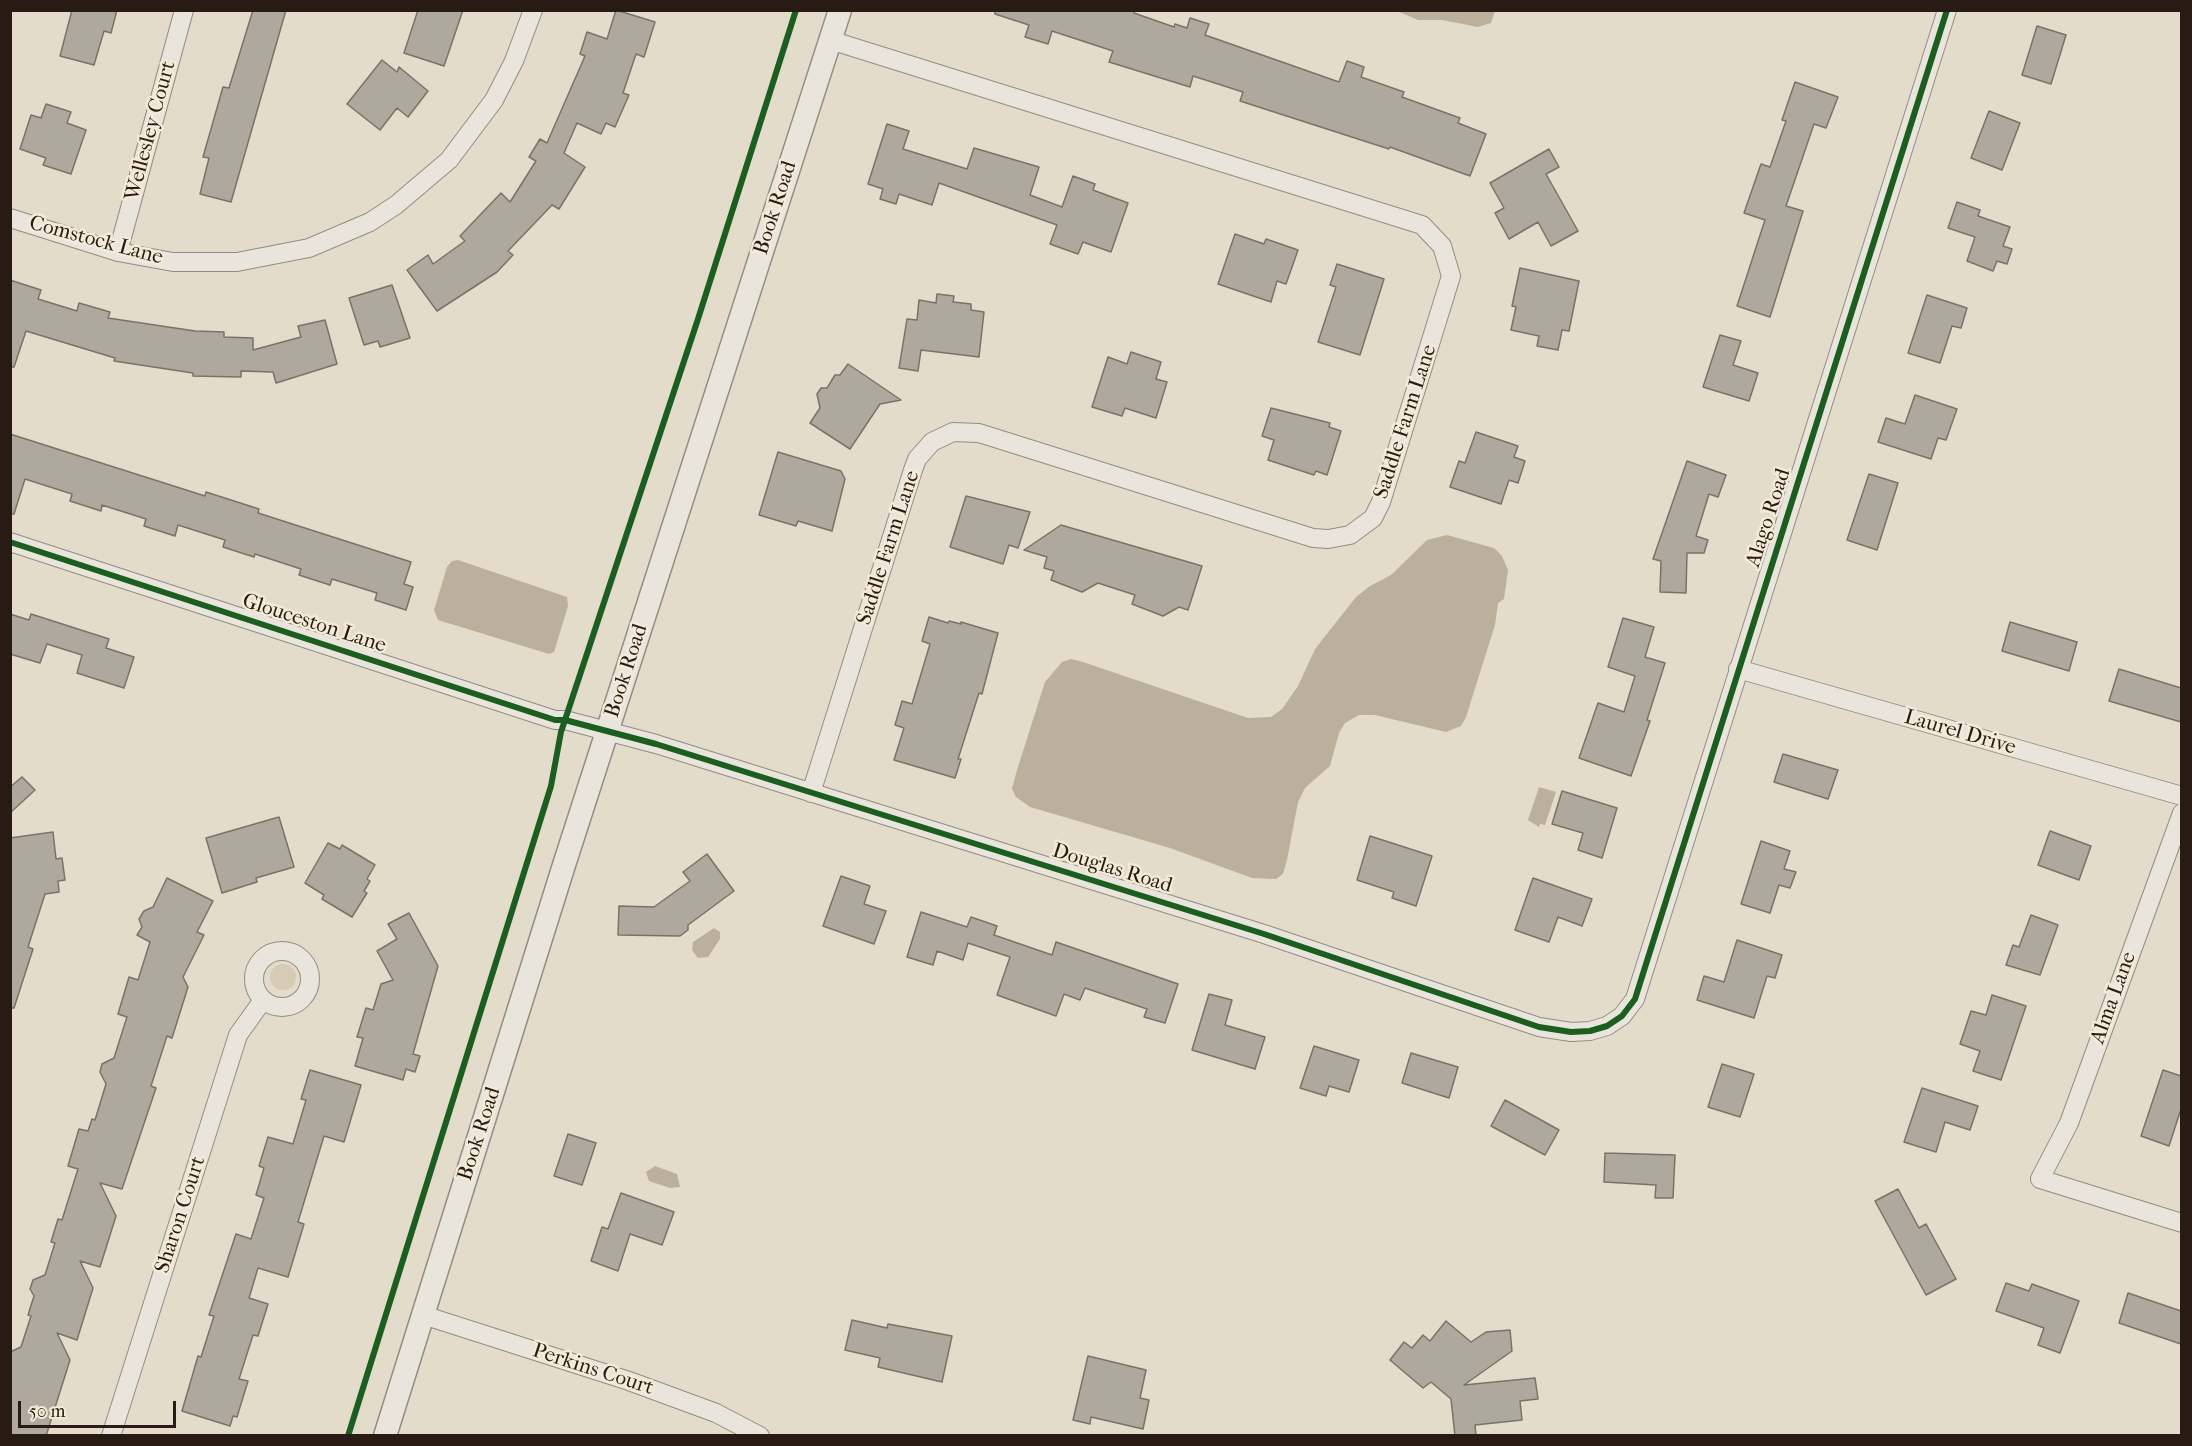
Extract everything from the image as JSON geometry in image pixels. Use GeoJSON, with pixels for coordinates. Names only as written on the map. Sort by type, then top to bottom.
{"type":"FeatureCollection","features":[{"type":"Feature","properties":{"kind":"street","name":"Wellesley Court"},"geometry":{"type":"LineString","coordinates":[[118,252],[184,10]]}},
{"type":"Feature","properties":{"kind":"street","name":"Comstock Lane"},"geometry":{"type":"LineString","coordinates":[[10,218],[118,252],[173,262],[237,262],[309,248],[370,222],[426,182],[449,160],[494,100],[514,61],[533,10]]}},
{"type":"Feature","properties":{"kind":"street","name":"Book Road"},"geometry":{"type":"LineString","coordinates":[[385,1436],[608,731],[840,10]]}},
{"type":"Feature","properties":{"kind":"street","name":"Alago Road"},"geometry":{"type":"LineString","coordinates":[[1607,1026],[1622,1016],[1635,999],[1947,10]]}},
{"type":"Feature","properties":{"kind":"street","name":"Saddle Farm Lane"},"geometry":{"type":"LineString","coordinates":[[811,793],[913,470],[917,459],[932,442],[953,432],[979,433],[1313,538],[1328,539],[1350,535],[1365,526],[1381,502],[1450,276],[1442,246],[1430,231],[1415,223],[830,40]]}},
{"type":"Feature","properties":{"kind":"street","name":"Glouceston Lane"},"geometry":{"type":"LineString","coordinates":[[10,542],[555,720],[608,731]]}},
{"type":"Feature","properties":{"kind":"street","name":"Laurel Drive"},"geometry":{"type":"LineString","coordinates":[[1738,669],[2181,796]]}},
{"type":"Feature","properties":{"kind":"street","name":"Douglas Road"},"geometry":{"type":"LineString","coordinates":[[608,731],[1264,934],[1539,1027],[1571,1032],[1590,1032],[1607,1026]]}},
{"type":"Feature","properties":{"kind":"street","name":"Alma Lane"},"geometry":{"type":"LineString","coordinates":[[2181,813],[2068,1123],[2040,1179],[2181,1222]]}},
{"type":"Feature","properties":{"kind":"street","name":"Sharon Court"},"geometry":{"type":"LineString","coordinates":[[111,1436],[238,1035],[263,1000]]}},
{"type":"Feature","properties":{"kind":"street","name":"Perkins Court"},"geometry":{"type":"LineString","coordinates":[[423,1314],[629,1381],[716,1413],[760,1436]]}},
{"type":"Feature","properties":{"kind":"shaded area"},"geometry":{"type":"Polygon","coordinates":[[[1495,10],[1491,23],[1478,27],[1442,20],[1418,20],[1397,11],[1495,10]]]}},
{"type":"Feature","properties":{"kind":"shaded area"},"geometry":{"type":"Polygon","coordinates":[[[1447,535],[1494,548],[1502,556],[1508,570],[1504,599],[1498,603],[1495,625],[1466,717],[1461,726],[1446,732],[1375,715],[1359,715],[1345,723],[1339,733],[1330,766],[1305,788],[1298,802],[1283,874],[1276,879],[1252,878],[1170,848],[1030,807],[1016,797],[1012,789],[1045,682],[1062,662],[1071,659],[1083,662],[1248,718],[1271,717],[1282,709],[1298,686],[1315,649],[1356,597],[1370,586],[1391,575],[1427,540],[1447,535]]]}},
{"type":"Feature","properties":{"kind":"shaded area"},"geometry":{"type":"Polygon","coordinates":[[[458,560],[567,597],[568,606],[554,652],[549,654],[438,620],[434,610],[447,567],[452,561],[458,560]]]}},
{"type":"Feature","properties":{"kind":"shaded area"},"geometry":{"type":"Polygon","coordinates":[[[1539,787],[1556,792],[1545,825],[1540,824],[1539,827],[1528,820],[1539,787]]]}},
{"type":"Feature","properties":{"kind":"shaded area"},"geometry":{"type":"Polygon","coordinates":[[[714,928],[720,932],[720,939],[708,957],[698,958],[692,950],[693,942],[714,928]]]}},
{"type":"Feature","properties":{"kind":"shaded area"},"geometry":{"type":"Polygon","coordinates":[[[283,964],[292,968],[296,977],[292,986],[283,990],[274,986],[270,977],[274,968],[283,964]]]}},
{"type":"Feature","properties":{"kind":"shaded area"},"geometry":{"type":"Polygon","coordinates":[[[655,1166],[677,1174],[680,1187],[670,1188],[649,1181],[646,1172],[655,1166]]]}},
{"type":"Feature","properties":{"kind":"building"},"geometry":{"type":"Polygon","coordinates":[[[72,10],[117,10],[111,33],[104,31],[94,65],[60,56],[72,10]]]}},
{"type":"Feature","properties":{"kind":"building"},"geometry":{"type":"Polygon","coordinates":[[[253,10],[286,10],[231,202],[200,194],[209,158],[203,157],[223,87],[229,88],[253,10]]]}},
{"type":"Feature","properties":{"kind":"building"},"geometry":{"type":"Polygon","coordinates":[[[418,10],[463,10],[444,66],[404,53],[418,10]]]}},
{"type":"Feature","properties":{"kind":"building"},"geometry":{"type":"Polygon","coordinates":[[[616,10],[655,22],[644,57],[636,54],[623,93],[629,95],[615,127],[606,123],[601,134],[577,123],[564,153],[585,167],[559,209],[552,205],[508,251],[513,255],[497,272],[437,311],[407,270],[428,255],[433,264],[465,241],[460,236],[501,193],[510,202],[536,161],[529,157],[540,139],[547,143],[585,56],[580,54],[587,32],[607,39],[616,10]]]}},
{"type":"Feature","properties":{"kind":"building"},"geometry":{"type":"Polygon","coordinates":[[[995,10],[1135,10],[1134,13],[1174,27],[1175,24],[1187,28],[1190,18],[1209,24],[1205,35],[1339,82],[1347,61],[1364,67],[1361,77],[1404,92],[1402,97],[1460,118],[1458,123],[1486,134],[1470,176],[1390,147],[1389,149],[1240,101],[1243,92],[1193,76],[1190,87],[1109,62],[1113,51],[1052,31],[1048,44],[1025,37],[1029,25],[995,14],[995,10]]]}},
{"type":"Feature","properties":{"kind":"building"},"geometry":{"type":"Polygon","coordinates":[[[2037,26],[2066,35],[2051,84],[2022,75],[2037,26]]]}},
{"type":"Feature","properties":{"kind":"building"},"geometry":{"type":"Polygon","coordinates":[[[382,60],[397,72],[399,67],[428,91],[408,117],[397,108],[380,130],[347,104],[382,60]]]}},
{"type":"Feature","properties":{"kind":"building"},"geometry":{"type":"Polygon","coordinates":[[[1795,82],[1838,97],[1826,128],[1814,124],[1786,206],[1803,211],[1770,317],[1737,306],[1765,220],[1744,213],[1761,164],[1770,167],[1786,121],[1782,120],[1795,82]]]}},
{"type":"Feature","properties":{"kind":"building"},"geometry":{"type":"Polygon","coordinates":[[[46,104],[71,112],[67,123],[86,130],[71,174],[43,165],[46,158],[20,149],[31,115],[41,118],[46,104]]]}},
{"type":"Feature","properties":{"kind":"building"},"geometry":{"type":"Polygon","coordinates":[[[1989,111],[2020,123],[2002,170],[1971,158],[1989,111]]]}},
{"type":"Feature","properties":{"kind":"building"},"geometry":{"type":"Polygon","coordinates":[[[887,124],[909,131],[903,149],[967,169],[974,148],[1039,167],[1030,195],[1062,207],[1073,176],[1095,184],[1093,190],[1128,203],[1111,252],[1083,242],[1078,254],[1050,244],[1057,225],[939,183],[932,205],[899,194],[896,204],[880,199],[883,189],[868,184],[887,124]]]}},
{"type":"Feature","properties":{"kind":"building"},"geometry":{"type":"Polygon","coordinates":[[[1549,149],[1559,167],[1546,174],[1578,231],[1551,246],[1538,222],[1509,239],[1495,213],[1504,208],[1490,183],[1549,149]]]}},
{"type":"Feature","properties":{"kind":"building"},"geometry":{"type":"Polygon","coordinates":[[[1957,202],[1980,210],[1978,216],[2010,227],[2003,246],[2012,249],[2007,264],[1997,261],[1993,271],[1967,261],[1975,237],[1948,228],[1957,202]]]}},
{"type":"Feature","properties":{"kind":"building"},"geometry":{"type":"Polygon","coordinates":[[[1235,234],[1264,244],[1266,239],[1298,250],[1286,284],[1277,281],[1271,302],[1218,284],[1235,234]]]}},
{"type":"Feature","properties":{"kind":"building"},"geometry":{"type":"Polygon","coordinates":[[[1337,264],[1384,279],[1360,355],[1318,342],[1336,287],[1330,285],[1337,264]]]}},
{"type":"Feature","properties":{"kind":"building"},"geometry":{"type":"Polygon","coordinates":[[[1520,268],[1579,281],[1569,331],[1562,330],[1558,350],[1537,346],[1539,336],[1511,330],[1516,307],[1512,306],[1520,268]]]}},
{"type":"Feature","properties":{"kind":"building"},"geometry":{"type":"Polygon","coordinates":[[[10,280],[41,290],[38,299],[77,311],[79,303],[110,312],[108,318],[195,331],[224,332],[224,337],[253,338],[253,350],[301,337],[298,326],[325,320],[337,364],[276,383],[273,372],[241,371],[241,377],[193,376],[193,373],[114,361],[115,358],[26,331],[14,367],[10,367],[10,280]]]}},
{"type":"Feature","properties":{"kind":"building"},"geometry":{"type":"Polygon","coordinates":[[[392,285],[410,338],[380,347],[378,341],[364,345],[349,298],[392,285]]]}},
{"type":"Feature","properties":{"kind":"building"},"geometry":{"type":"Polygon","coordinates":[[[937,294],[954,296],[953,302],[971,304],[971,310],[984,312],[979,357],[921,350],[918,371],[899,368],[907,319],[917,320],[919,300],[936,303],[937,294]]]}},
{"type":"Feature","properties":{"kind":"building"},"geometry":{"type":"Polygon","coordinates":[[[1927,295],[1967,308],[1961,328],[1952,326],[1940,363],[1908,353],[1927,295]]]}},
{"type":"Feature","properties":{"kind":"building"},"geometry":{"type":"Polygon","coordinates":[[[1720,335],[1741,341],[1733,365],[1758,373],[1749,401],[1703,387],[1720,335]]]}},
{"type":"Feature","properties":{"kind":"building"},"geometry":{"type":"Polygon","coordinates":[[[1131,352],[1161,362],[1156,379],[1167,382],[1156,418],[1125,408],[1122,416],[1092,407],[1108,357],[1127,364],[1131,352]]]}},
{"type":"Feature","properties":{"kind":"building"},"geometry":{"type":"Polygon","coordinates":[[[848,364],[901,400],[880,404],[850,449],[810,423],[820,408],[817,394],[821,388],[827,388],[835,375],[840,375],[848,364]]]}},
{"type":"Feature","properties":{"kind":"building"},"geometry":{"type":"Polygon","coordinates":[[[1915,395],[1957,409],[1946,440],[1938,438],[1931,459],[1878,442],[1886,418],[1905,424],[1915,395]]]}},
{"type":"Feature","properties":{"kind":"building"},"geometry":{"type":"Polygon","coordinates":[[[1271,408],[1330,423],[1329,427],[1341,431],[1327,475],[1316,471],[1314,475],[1268,460],[1274,440],[1262,436],[1271,408]]]}},
{"type":"Feature","properties":{"kind":"building"},"geometry":{"type":"Polygon","coordinates":[[[1476,432],[1518,446],[1514,457],[1525,461],[1518,483],[1509,480],[1501,504],[1450,487],[1459,461],[1465,463],[1476,432]]]}},
{"type":"Feature","properties":{"kind":"building"},"geometry":{"type":"Polygon","coordinates":[[[10,434],[205,496],[206,492],[259,509],[258,513],[411,562],[404,584],[413,587],[406,610],[375,600],[377,593],[332,579],[330,585],[299,575],[301,569],[255,554],[254,557],[223,547],[225,540],[178,525],[175,536],[144,526],[146,519],[102,505],[101,511],[70,501],[72,494],[25,479],[14,514],[10,514],[10,434]]]}},
{"type":"Feature","properties":{"kind":"building"},"geometry":{"type":"Polygon","coordinates":[[[778,452],[841,471],[845,479],[832,531],[798,521],[796,526],[759,515],[778,452]]]}},
{"type":"Feature","properties":{"kind":"building"},"geometry":{"type":"Polygon","coordinates":[[[1687,461],[1726,475],[1718,497],[1709,494],[1696,536],[1708,540],[1704,553],[1687,553],[1686,593],[1660,592],[1661,561],[1653,559],[1687,461]]]}},
{"type":"Feature","properties":{"kind":"building"},"geometry":{"type":"Polygon","coordinates":[[[1869,474],[1898,483],[1877,550],[1847,540],[1869,474]]]}},
{"type":"Feature","properties":{"kind":"building"},"geometry":{"type":"Polygon","coordinates":[[[966,496],[1030,512],[1018,548],[1009,545],[1003,564],[950,547],[966,496]]]}},
{"type":"Feature","properties":{"kind":"building"},"geometry":{"type":"Polygon","coordinates":[[[1061,525],[1202,566],[1188,610],[1179,607],[1163,616],[1132,604],[1135,595],[1098,583],[1082,592],[1051,580],[1054,571],[1044,568],[1047,557],[1024,550],[1061,525]]]}},
{"type":"Feature","properties":{"kind":"building"},"geometry":{"type":"Polygon","coordinates":[[[10,614],[29,620],[31,614],[109,639],[106,648],[134,657],[124,688],[77,673],[82,655],[47,644],[40,663],[10,654],[10,614]]]}},
{"type":"Feature","properties":{"kind":"building"},"geometry":{"type":"Polygon","coordinates":[[[929,617],[948,623],[949,621],[961,624],[961,622],[998,633],[982,694],[979,693],[958,759],[961,759],[955,778],[894,760],[904,728],[895,725],[902,701],[912,704],[930,644],[922,641],[929,617]]]}},
{"type":"Feature","properties":{"kind":"building"},"geometry":{"type":"Polygon","coordinates":[[[1623,618],[1654,627],[1645,657],[1665,663],[1647,720],[1650,721],[1631,776],[1579,758],[1598,703],[1624,712],[1635,676],[1608,667],[1623,618]]]}},
{"type":"Feature","properties":{"kind":"building"},"geometry":{"type":"Polygon","coordinates":[[[2010,622],[2077,642],[2069,671],[2002,651],[2010,622]]]}},
{"type":"Feature","properties":{"kind":"building"},"geometry":{"type":"Polygon","coordinates":[[[2119,669],[2181,688],[2181,722],[2109,701],[2119,669]]]}},
{"type":"Feature","properties":{"kind":"building"},"geometry":{"type":"Polygon","coordinates":[[[1783,754],[1838,770],[1828,799],[1774,782],[1783,754]]]}},
{"type":"Feature","properties":{"kind":"building"},"geometry":{"type":"Polygon","coordinates":[[[22,777],[35,790],[10,813],[10,787],[22,777]]]}},
{"type":"Feature","properties":{"kind":"building"},"geometry":{"type":"Polygon","coordinates":[[[1562,791],[1617,808],[1602,858],[1578,850],[1583,833],[1552,824],[1562,791]]]}},
{"type":"Feature","properties":{"kind":"building"},"geometry":{"type":"Polygon","coordinates":[[[279,817],[294,867],[256,878],[257,882],[222,893],[206,838],[279,817]]]}},
{"type":"Feature","properties":{"kind":"building"},"geometry":{"type":"Polygon","coordinates":[[[2050,831],[2091,846],[2079,880],[2038,865],[2050,831]]]}},
{"type":"Feature","properties":{"kind":"building"},"geometry":{"type":"Polygon","coordinates":[[[53,832],[56,859],[62,858],[65,880],[58,881],[59,892],[45,894],[28,947],[33,949],[14,1008],[10,1008],[10,838],[53,832]]]}},
{"type":"Feature","properties":{"kind":"building"},"geometry":{"type":"Polygon","coordinates":[[[1370,836],[1432,856],[1416,906],[1392,898],[1394,892],[1357,880],[1370,836]]]}},
{"type":"Feature","properties":{"kind":"building"},"geometry":{"type":"Polygon","coordinates":[[[1761,841],[1790,851],[1784,869],[1796,872],[1790,888],[1779,885],[1770,913],[1741,904],[1761,841]]]}},
{"type":"Feature","properties":{"kind":"building"},"geometry":{"type":"Polygon","coordinates":[[[328,843],[340,849],[342,845],[375,865],[367,879],[370,881],[364,891],[367,893],[352,917],[322,899],[324,895],[305,883],[328,843]]]}},
{"type":"Feature","properties":{"kind":"building"},"geometry":{"type":"Polygon","coordinates":[[[707,854],[734,891],[688,925],[688,930],[680,936],[618,935],[619,906],[654,907],[690,881],[683,872],[707,854]]]}},
{"type":"Feature","properties":{"kind":"building"},"geometry":{"type":"Polygon","coordinates":[[[841,876],[870,886],[864,904],[886,911],[874,944],[823,926],[841,876]]]}},
{"type":"Feature","properties":{"kind":"building"},"geometry":{"type":"Polygon","coordinates":[[[167,878],[213,901],[197,932],[204,935],[183,977],[188,987],[172,1038],[167,1036],[151,1086],[156,1088],[122,1189],[100,1183],[116,1216],[100,1267],[80,1261],[93,1288],[77,1340],[57,1333],[70,1360],[46,1436],[10,1436],[10,1352],[21,1347],[31,1316],[28,1315],[34,1296],[30,1289],[33,1280],[45,1275],[55,1243],[51,1242],[58,1219],[62,1220],[78,1169],[68,1166],[79,1129],[88,1131],[92,1119],[95,1120],[106,1084],[100,1072],[102,1064],[114,1058],[127,1017],[118,1014],[129,977],[138,980],[150,942],[137,935],[142,927],[139,919],[144,911],[153,907],[167,878]]]}},
{"type":"Feature","properties":{"kind":"building"},"geometry":{"type":"Polygon","coordinates":[[[1533,878],[1592,899],[1582,926],[1558,917],[1549,942],[1515,930],[1533,878]]]}},
{"type":"Feature","properties":{"kind":"building"},"geometry":{"type":"Polygon","coordinates":[[[921,912],[967,927],[971,917],[997,926],[994,935],[1052,955],[1056,942],[1178,984],[1165,1023],[1144,1017],[1147,1009],[1085,988],[1080,1000],[1064,994],[1056,1016],[997,995],[1010,957],[968,943],[963,960],[937,951],[933,965],[907,957],[921,912]]]}},
{"type":"Feature","properties":{"kind":"building"},"geometry":{"type":"Polygon","coordinates":[[[409,913],[438,966],[413,1054],[420,1056],[415,1072],[406,1069],[403,1080],[355,1066],[363,1038],[357,1037],[366,1008],[373,1010],[381,984],[393,980],[377,951],[397,939],[388,924],[409,913]]]}},
{"type":"Feature","properties":{"kind":"building"},"geometry":{"type":"Polygon","coordinates":[[[2031,915],[2058,925],[2040,975],[2006,965],[2013,945],[2019,947],[2031,915]]]}},
{"type":"Feature","properties":{"kind":"building"},"geometry":{"type":"Polygon","coordinates":[[[1737,940],[1782,955],[1775,978],[1767,976],[1754,1018],[1697,1000],[1704,976],[1724,982],[1737,940]]]}},
{"type":"Feature","properties":{"kind":"building"},"geometry":{"type":"Polygon","coordinates":[[[1209,994],[1232,1000],[1225,1025],[1265,1037],[1255,1069],[1192,1050],[1209,994]]]}},
{"type":"Feature","properties":{"kind":"building"},"geometry":{"type":"Polygon","coordinates":[[[1992,995],[2026,1006],[2001,1080],[1973,1071],[1980,1051],[1960,1044],[1971,1011],[1986,1015],[1992,995]]]}},
{"type":"Feature","properties":{"kind":"building"},"geometry":{"type":"Polygon","coordinates":[[[1314,1046],[1359,1060],[1349,1092],[1329,1086],[1326,1096],[1300,1088],[1314,1046]]]}},
{"type":"Feature","properties":{"kind":"building"},"geometry":{"type":"Polygon","coordinates":[[[1411,1053],[1458,1067],[1449,1098],[1402,1083],[1411,1053]]]}},
{"type":"Feature","properties":{"kind":"building"},"geometry":{"type":"Polygon","coordinates":[[[1722,1064],[1754,1074],[1740,1117],[1708,1107],[1722,1064]]]}},
{"type":"Feature","properties":{"kind":"building"},"geometry":{"type":"Polygon","coordinates":[[[310,1070],[361,1085],[344,1142],[324,1136],[298,1222],[304,1224],[288,1277],[258,1268],[249,1298],[268,1304],[258,1336],[253,1335],[239,1379],[248,1381],[237,1417],[233,1416],[230,1426],[182,1411],[198,1356],[201,1357],[214,1316],[209,1315],[236,1234],[251,1239],[264,1198],[256,1195],[264,1168],[259,1166],[268,1137],[293,1144],[306,1100],[301,1099],[310,1070]]]}},
{"type":"Feature","properties":{"kind":"building"},"geometry":{"type":"Polygon","coordinates":[[[2163,1070],[2181,1076],[2181,1109],[2169,1146],[2141,1136],[2163,1070]]]}},
{"type":"Feature","properties":{"kind":"building"},"geometry":{"type":"Polygon","coordinates":[[[1922,1088],[1978,1106],[1970,1130],[1945,1122],[1936,1152],[1904,1142],[1922,1088]]]}},
{"type":"Feature","properties":{"kind":"building"},"geometry":{"type":"Polygon","coordinates":[[[1505,1100],[1559,1130],[1545,1155],[1491,1126],[1505,1100]]]}},
{"type":"Feature","properties":{"kind":"building"},"geometry":{"type":"Polygon","coordinates":[[[568,1134],[596,1143],[582,1185],[554,1176],[568,1134]]]}},
{"type":"Feature","properties":{"kind":"building"},"geometry":{"type":"Polygon","coordinates":[[[1605,1153],[1675,1155],[1673,1198],[1655,1198],[1656,1185],[1604,1182],[1605,1153]]]}},
{"type":"Feature","properties":{"kind":"building"},"geometry":{"type":"Polygon","coordinates":[[[1898,1189],[1919,1228],[1926,1224],[1956,1279],[1926,1295],[1875,1201],[1898,1189]]]}},
{"type":"Feature","properties":{"kind":"building"},"geometry":{"type":"Polygon","coordinates":[[[621,1193],[674,1212],[662,1245],[630,1234],[618,1271],[591,1261],[602,1227],[608,1229],[621,1193]]]}},
{"type":"Feature","properties":{"kind":"building"},"geometry":{"type":"Polygon","coordinates":[[[2006,1283],[2029,1291],[2032,1284],[2079,1301],[2060,1353],[2038,1345],[2044,1328],[1996,1311],[2006,1283]]]}},
{"type":"Feature","properties":{"kind":"building"},"geometry":{"type":"Polygon","coordinates":[[[2128,1293],[2181,1311],[2181,1344],[2119,1323],[2128,1293]]]}},
{"type":"Feature","properties":{"kind":"building"},"geometry":{"type":"Polygon","coordinates":[[[852,1320],[887,1328],[888,1324],[952,1336],[942,1382],[878,1367],[880,1358],[845,1350],[852,1320]]]}},
{"type":"Feature","properties":{"kind":"building"},"geometry":{"type":"Polygon","coordinates":[[[1446,1321],[1471,1342],[1486,1332],[1510,1330],[1512,1351],[1464,1385],[1535,1378],[1538,1399],[1520,1401],[1522,1420],[1475,1425],[1476,1436],[1455,1436],[1451,1399],[1431,1382],[1423,1388],[1390,1360],[1404,1342],[1412,1348],[1423,1335],[1430,1341],[1446,1321]]]}},
{"type":"Feature","properties":{"kind":"building"},"geometry":{"type":"Polygon","coordinates":[[[1088,1356],[1146,1370],[1140,1398],[1149,1400],[1143,1429],[1091,1417],[1090,1424],[1073,1420],[1088,1356]]]}},
{"type":"Feature","properties":{"kind":"cycle path"},"geometry":{"type":"LineString","coordinates":[[348,1436],[551,786],[561,732],[698,319],[796,10]]}},
{"type":"Feature","properties":{"kind":"cycle path"},"geometry":{"type":"LineString","coordinates":[[10,542],[555,720],[565,720],[656,744],[1264,934],[1539,1027],[1571,1032],[1590,1031],[1607,1026],[1622,1016],[1635,999],[1947,10]]}}]}
